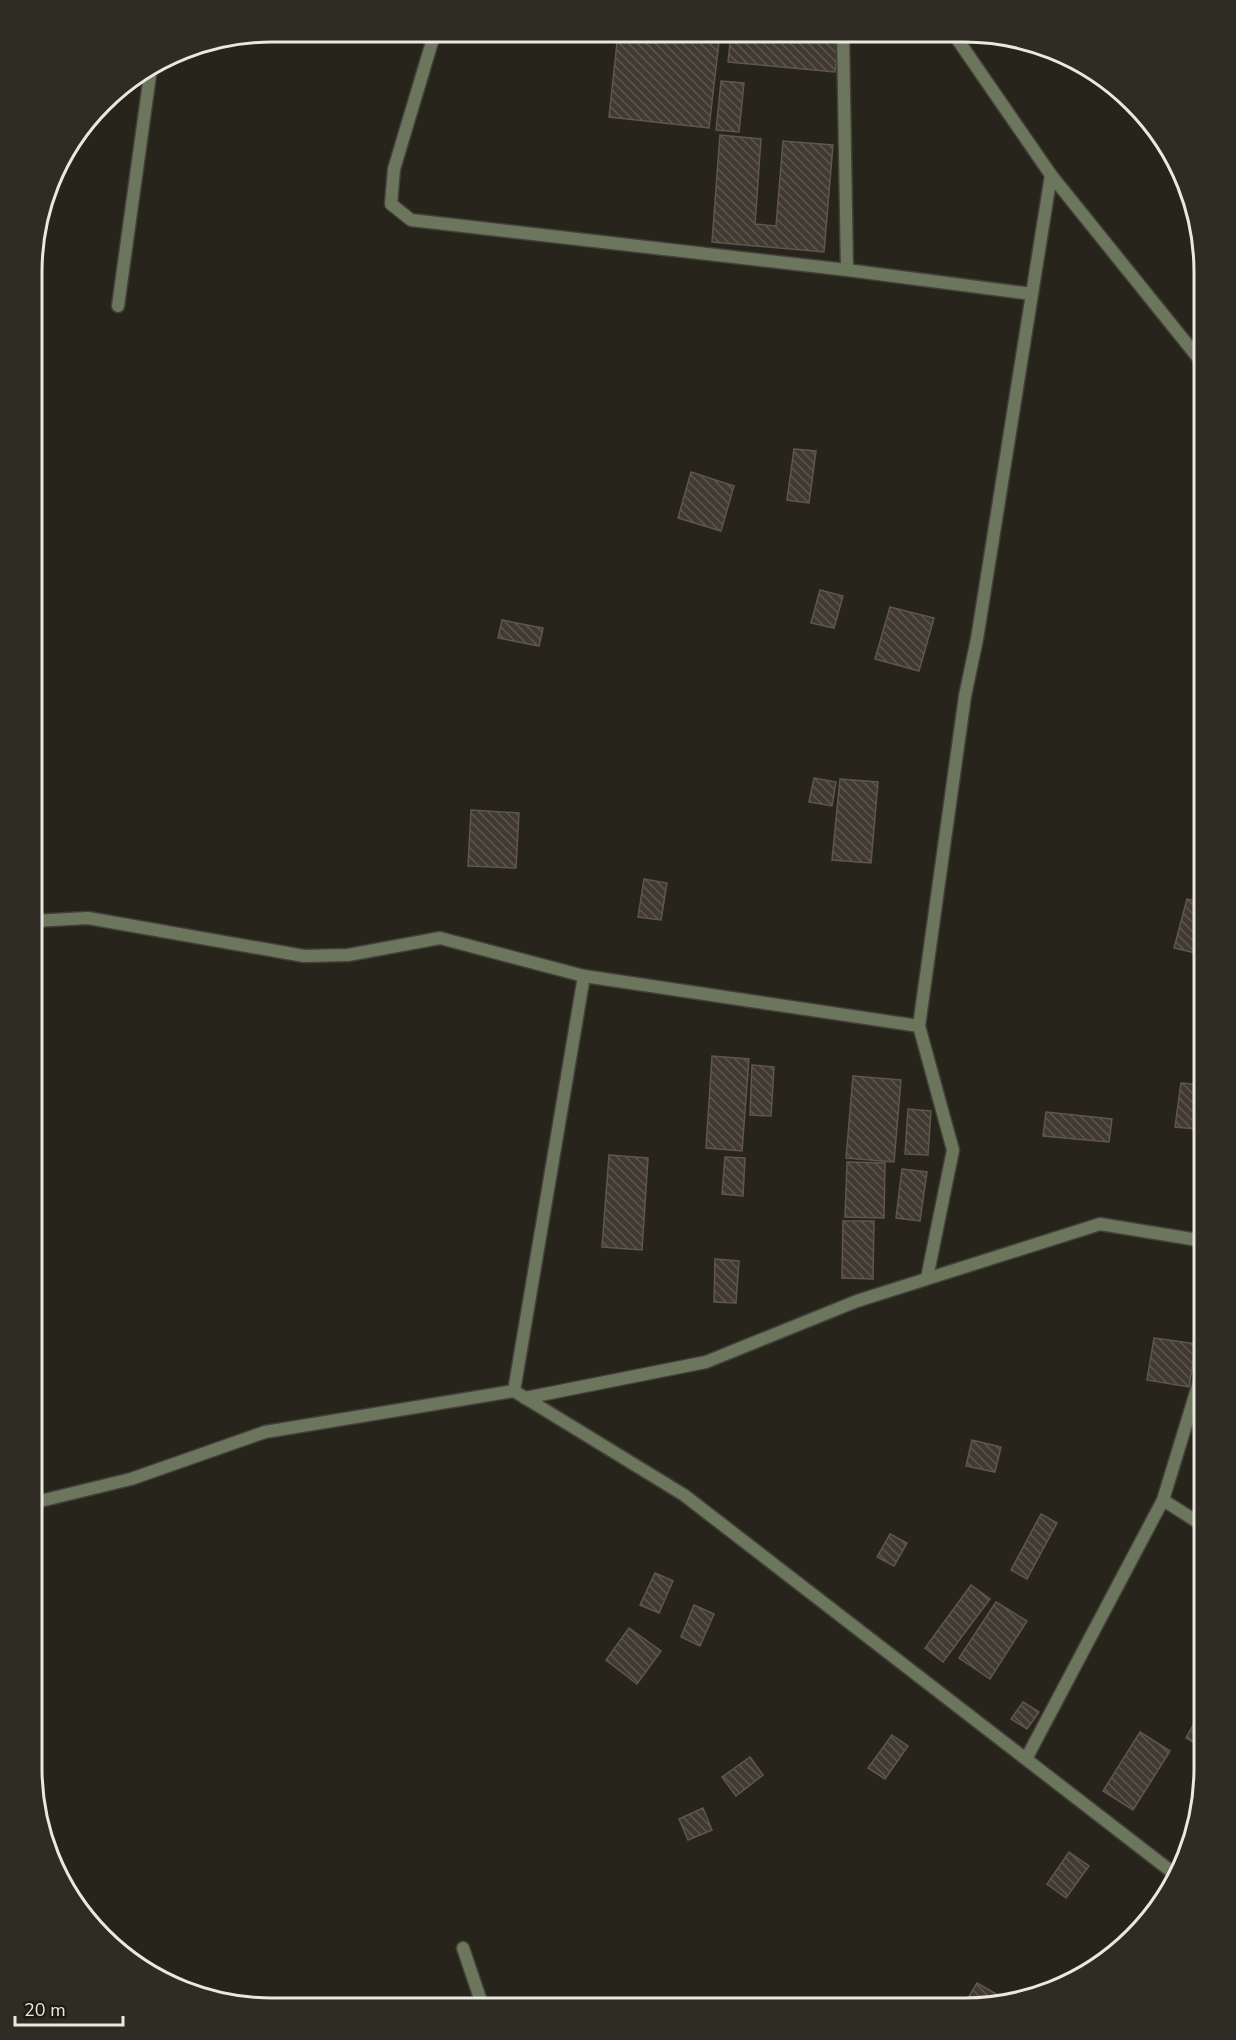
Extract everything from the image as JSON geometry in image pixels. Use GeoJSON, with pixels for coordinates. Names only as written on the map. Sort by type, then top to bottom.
{"type":"FeatureCollection","features":[{"type":"Feature","properties":{"kind":"street"},"geometry":{"type":"LineString","coordinates":[[432,42],[394,170],[391,204],[411,220],[847,270],[1032,294]]}},
{"type":"Feature","properties":{"kind":"street"},"geometry":{"type":"LineString","coordinates":[[843,42],[847,270]]}},
{"type":"Feature","properties":{"kind":"street"},"geometry":{"type":"LineString","coordinates":[[959,42],[1051,175],[1194,353]]}},
{"type":"Feature","properties":{"kind":"street"},"geometry":{"type":"LineString","coordinates":[[118,306],[150,78]]}},
{"type":"Feature","properties":{"kind":"street"},"geometry":{"type":"LineString","coordinates":[[927,1278],[954,1150],[919,1026],[965,696],[977,639],[1051,175]]}},
{"type":"Feature","properties":{"kind":"street"},"geometry":{"type":"LineString","coordinates":[[42,921],[88,918],[304,956],[348,955],[440,938],[584,976],[919,1026]]}},
{"type":"Feature","properties":{"kind":"street"},"geometry":{"type":"LineString","coordinates":[[520,1394],[584,976]]}},
{"type":"Feature","properties":{"kind":"street"},"geometry":{"type":"LineString","coordinates":[[42,1501],[131,1479],[265,1432],[520,1394],[706,1362],[856,1301],[1100,1224],[1194,1239]]}},
{"type":"Feature","properties":{"kind":"street"},"geometry":{"type":"LineString","coordinates":[[520,1394],[684,1495],[1170,1870]]}},
{"type":"Feature","properties":{"kind":"street"},"geometry":{"type":"LineString","coordinates":[[1026,1759],[1163,1500],[1194,1399]]}},
{"type":"Feature","properties":{"kind":"street"},"geometry":{"type":"LineString","coordinates":[[1163,1500],[1194,1520]]}},
{"type":"Feature","properties":{"kind":"street"},"geometry":{"type":"LineString","coordinates":[[464,1948],[480,1998]]}},
{"type":"Feature","properties":{"kind":"building"},"geometry":{"type":"Polygon","coordinates":[[[617,42],[719,42],[709,128],[609,117],[617,42]]]}},
{"type":"Feature","properties":{"kind":"building"},"geometry":{"type":"Polygon","coordinates":[[[730,42],[838,42],[835,72],[728,62],[730,42]]]}},
{"type":"Feature","properties":{"kind":"building"},"geometry":{"type":"Polygon","coordinates":[[[721,81],[744,83],[739,132],[716,130],[721,81]]]}},
{"type":"Feature","properties":{"kind":"building"},"geometry":{"type":"Polygon","coordinates":[[[720,135],[761,139],[755,224],[776,226],[783,141],[833,145],[824,252],[712,242],[720,135]]]}},
{"type":"Feature","properties":{"kind":"building"},"geometry":{"type":"Polygon","coordinates":[[[794,449],[816,451],[809,503],[787,500],[794,449]]]}},
{"type":"Feature","properties":{"kind":"building"},"geometry":{"type":"Polygon","coordinates":[[[691,472],[734,486],[721,531],[678,518],[691,472]]]}},
{"type":"Feature","properties":{"kind":"building"},"geometry":{"type":"Polygon","coordinates":[[[820,590],[843,596],[834,628],[811,623],[820,590]]]}},
{"type":"Feature","properties":{"kind":"building"},"geometry":{"type":"Polygon","coordinates":[[[890,607],[934,618],[919,671],[875,659],[890,607]]]}},
{"type":"Feature","properties":{"kind":"building"},"geometry":{"type":"Polygon","coordinates":[[[502,620],[543,628],[539,646],[498,638],[502,620]]]}},
{"type":"Feature","properties":{"kind":"building"},"geometry":{"type":"Polygon","coordinates":[[[814,778],[836,782],[832,806],[809,802],[814,778]]]}},
{"type":"Feature","properties":{"kind":"building"},"geometry":{"type":"Polygon","coordinates":[[[840,779],[878,782],[871,863],[832,860],[840,779]]]}},
{"type":"Feature","properties":{"kind":"building"},"geometry":{"type":"Polygon","coordinates":[[[471,810],[519,813],[516,868],[468,866],[471,810]]]}},
{"type":"Feature","properties":{"kind":"building"},"geometry":{"type":"Polygon","coordinates":[[[644,879],[667,883],[661,920],[638,917],[644,879]]]}},
{"type":"Feature","properties":{"kind":"building"},"geometry":{"type":"Polygon","coordinates":[[[1187,899],[1194,901],[1194,953],[1174,948],[1187,899]]]}},
{"type":"Feature","properties":{"kind":"building"},"geometry":{"type":"Polygon","coordinates":[[[712,1056],[749,1059],[742,1151],[706,1148],[712,1056]]]}},
{"type":"Feature","properties":{"kind":"building"},"geometry":{"type":"Polygon","coordinates":[[[752,1065],[774,1067],[771,1116],[750,1115],[752,1065]]]}},
{"type":"Feature","properties":{"kind":"building"},"geometry":{"type":"Polygon","coordinates":[[[853,1076],[901,1080],[894,1162],[846,1158],[853,1076]]]}},
{"type":"Feature","properties":{"kind":"building"},"geometry":{"type":"Polygon","coordinates":[[[1181,1083],[1194,1084],[1194,1129],[1175,1127],[1181,1083]]]}},
{"type":"Feature","properties":{"kind":"building"},"geometry":{"type":"Polygon","coordinates":[[[908,1109],[931,1111],[928,1155],[905,1154],[908,1109]]]}},
{"type":"Feature","properties":{"kind":"building"},"geometry":{"type":"Polygon","coordinates":[[[1046,1112],[1112,1119],[1109,1142],[1043,1136],[1046,1112]]]}},
{"type":"Feature","properties":{"kind":"building"},"geometry":{"type":"Polygon","coordinates":[[[609,1155],[648,1158],[642,1250],[602,1247],[609,1155]]]}},
{"type":"Feature","properties":{"kind":"building"},"geometry":{"type":"Polygon","coordinates":[[[725,1157],[745,1158],[743,1196],[722,1194],[725,1157]]]}},
{"type":"Feature","properties":{"kind":"building"},"geometry":{"type":"Polygon","coordinates":[[[847,1162],[885,1163],[884,1218],[845,1217],[847,1162]]]}},
{"type":"Feature","properties":{"kind":"building"},"geometry":{"type":"Polygon","coordinates":[[[902,1169],[927,1172],[920,1221],[896,1218],[902,1169]]]}},
{"type":"Feature","properties":{"kind":"building"},"geometry":{"type":"Polygon","coordinates":[[[843,1221],[874,1221],[873,1279],[842,1278],[843,1221]]]}},
{"type":"Feature","properties":{"kind":"building"},"geometry":{"type":"Polygon","coordinates":[[[715,1259],[739,1261],[736,1303],[714,1302],[715,1259]]]}},
{"type":"Feature","properties":{"kind":"building"},"geometry":{"type":"Polygon","coordinates":[[[1154,1338],[1194,1344],[1189,1387],[1147,1380],[1154,1338]]]}},
{"type":"Feature","properties":{"kind":"building"},"geometry":{"type":"Polygon","coordinates":[[[972,1440],[1001,1447],[995,1472],[966,1466],[972,1440]]]}},
{"type":"Feature","properties":{"kind":"building"},"geometry":{"type":"Polygon","coordinates":[[[1041,1514],[1057,1523],[1027,1579],[1011,1570],[1041,1514]]]}},
{"type":"Feature","properties":{"kind":"building"},"geometry":{"type":"Polygon","coordinates":[[[890,1534],[907,1543],[894,1566],[877,1557],[890,1534]]]}},
{"type":"Feature","properties":{"kind":"building"},"geometry":{"type":"Polygon","coordinates":[[[655,1573],[673,1581],[659,1613],[640,1605],[655,1573]]]}},
{"type":"Feature","properties":{"kind":"building"},"geometry":{"type":"Polygon","coordinates":[[[971,1585],[990,1599],[943,1662],[925,1648],[971,1585]]]}},
{"type":"Feature","properties":{"kind":"building"},"geometry":{"type":"Polygon","coordinates":[[[996,1602],[1027,1621],[990,1679],[959,1658],[996,1602]]]}},
{"type":"Feature","properties":{"kind":"building"},"geometry":{"type":"Polygon","coordinates":[[[694,1605],[714,1614],[700,1646],[681,1637],[694,1605]]]}},
{"type":"Feature","properties":{"kind":"building"},"geometry":{"type":"Polygon","coordinates":[[[629,1628],[661,1651],[637,1684],[606,1660],[629,1628]]]}},
{"type":"Feature","properties":{"kind":"building"},"geometry":{"type":"Polygon","coordinates":[[[1023,1702],[1039,1712],[1027,1729],[1011,1719],[1023,1702]]]}},
{"type":"Feature","properties":{"kind":"building"},"geometry":{"type":"Polygon","coordinates":[[[1194,1723],[1194,1742],[1186,1738],[1194,1723]]]}},
{"type":"Feature","properties":{"kind":"building"},"geometry":{"type":"Polygon","coordinates":[[[1140,1732],[1170,1751],[1133,1810],[1103,1791],[1140,1732]]]}},
{"type":"Feature","properties":{"kind":"building"},"geometry":{"type":"Polygon","coordinates":[[[892,1735],[908,1746],[885,1779],[868,1768],[892,1735]]]}},
{"type":"Feature","properties":{"kind":"building"},"geometry":{"type":"Polygon","coordinates":[[[750,1757],[763,1775],[736,1796],[722,1777],[750,1757]]]}},
{"type":"Feature","properties":{"kind":"building"},"geometry":{"type":"Polygon","coordinates":[[[703,1808],[712,1830],[688,1840],[679,1819],[703,1808]]]}},
{"type":"Feature","properties":{"kind":"building"},"geometry":{"type":"Polygon","coordinates":[[[1069,1852],[1089,1866],[1066,1898],[1047,1884],[1069,1852]]]}},
{"type":"Feature","properties":{"kind":"building"},"geometry":{"type":"Polygon","coordinates":[[[977,1983],[998,1995],[979,1998],[968,1998],[977,1983]]]}}]}
